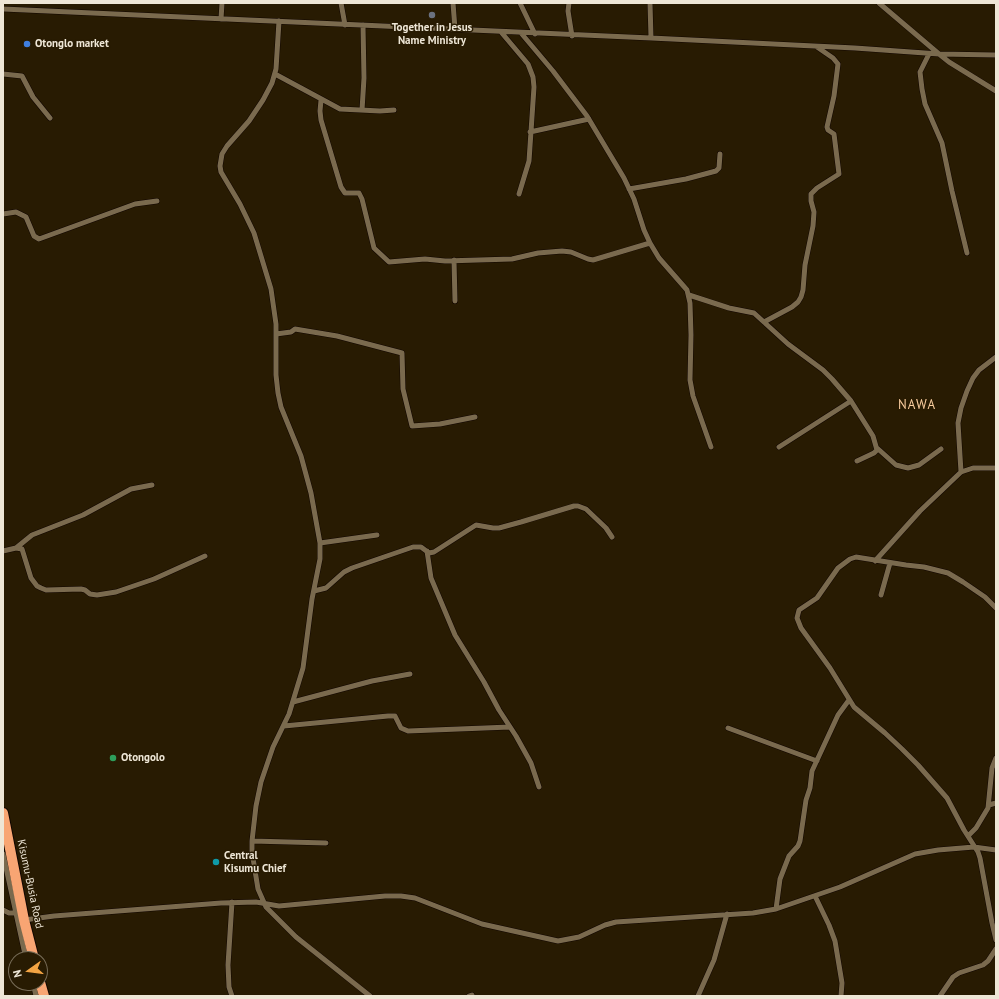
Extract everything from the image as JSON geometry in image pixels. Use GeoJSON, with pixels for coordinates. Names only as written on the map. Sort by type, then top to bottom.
{"type":"FeatureCollection","features":[{"type":"Feature","properties":{"kind":"highway","name":"Kisumu-Busia Road"},"geometry":{"type":"LineString","coordinates":[[3,813],[21,915],[32,951]]}},
{"type":"Feature","properties":{"kind":"street"},"geometry":{"type":"LineString","coordinates":[[221,19],[222,3]]}},
{"type":"Feature","properties":{"kind":"street"},"geometry":{"type":"LineString","coordinates":[[341,3],[346,24]]}},
{"type":"Feature","properties":{"kind":"street"},"geometry":{"type":"LineString","coordinates":[[452,3],[455,29]]}},
{"type":"Feature","properties":{"kind":"street"},"geometry":{"type":"LineString","coordinates":[[520,3],[534,34]]}},
{"type":"Feature","properties":{"kind":"street"},"geometry":{"type":"LineString","coordinates":[[569,3],[568,11],[572,36]]}},
{"type":"Feature","properties":{"kind":"street"},"geometry":{"type":"LineString","coordinates":[[650,3],[651,38]]}},
{"type":"Feature","properties":{"kind":"street"},"geometry":{"type":"LineString","coordinates":[[879,3],[949,62],[996,91]]}},
{"type":"Feature","properties":{"kind":"street"},"geometry":{"type":"LineString","coordinates":[[3,9],[455,29],[572,36],[651,38],[929,54],[996,55]]}},
{"type":"Feature","properties":{"kind":"street"},"geometry":{"type":"LineString","coordinates":[[279,21],[275,74],[272,83],[263,100],[249,120],[227,146],[222,154],[220,166],[221,172],[240,204],[254,232],[271,289],[276,324],[276,375],[278,393],[281,407],[301,456],[311,493],[320,543],[320,559],[309,620],[306,652],[293,702],[268,761],[261,782],[256,806],[252,841],[256,882],[263,903],[296,937],[370,996]]}},
{"type":"Feature","properties":{"kind":"street"},"geometry":{"type":"LineString","coordinates":[[362,110],[364,78],[363,25]]}},
{"type":"Feature","properties":{"kind":"street"},"geometry":{"type":"LineString","coordinates":[[501,32],[528,64],[533,77],[534,87],[529,161],[519,194]]}},
{"type":"Feature","properties":{"kind":"street"},"geometry":{"type":"LineString","coordinates":[[521,33],[553,71],[589,119],[629,189],[650,243],[659,258],[683,284],[689,295],[691,335],[690,380],[693,396],[711,448]]}},
{"type":"Feature","properties":{"kind":"street"},"geometry":{"type":"LineString","coordinates":[[764,322],[792,306],[802,297],[805,265],[813,226],[814,212],[811,201],[812,194],[817,188],[839,174],[834,134],[828,130],[827,126],[834,96],[838,64],[833,58],[816,47]]}},
{"type":"Feature","properties":{"kind":"street"},"geometry":{"type":"LineString","coordinates":[[929,54],[920,72],[922,89],[925,104],[942,144],[967,253]]}},
{"type":"Feature","properties":{"kind":"street"},"geometry":{"type":"LineString","coordinates":[[3,74],[22,76],[33,97],[50,118]]}},
{"type":"Feature","properties":{"kind":"street"},"geometry":{"type":"LineString","coordinates":[[275,74],[340,109],[380,111],[394,110]]}},
{"type":"Feature","properties":{"kind":"street"},"geometry":{"type":"LineString","coordinates":[[321,100],[321,120],[341,187],[345,193],[355,192],[359,193],[361,196],[374,248],[389,262],[393,263],[425,259],[445,261],[512,258],[538,253],[562,251],[571,252],[593,260],[650,243]]}},
{"type":"Feature","properties":{"kind":"street"},"geometry":{"type":"LineString","coordinates":[[530,132],[589,119]]}},
{"type":"Feature","properties":{"kind":"street"},"geometry":{"type":"LineString","coordinates":[[629,189],[686,179],[716,170],[720,166],[720,154]]}},
{"type":"Feature","properties":{"kind":"street"},"geometry":{"type":"LineString","coordinates":[[3,214],[16,212],[26,217],[34,236],[39,239],[135,204],[157,202]]}},
{"type":"Feature","properties":{"kind":"street"},"geometry":{"type":"LineString","coordinates":[[454,260],[455,301]]}},
{"type":"Feature","properties":{"kind":"street"},"geometry":{"type":"LineString","coordinates":[[689,295],[729,308],[754,313],[788,344],[823,370],[851,401],[871,430],[877,448],[896,465],[908,468],[919,464],[941,449]]}},
{"type":"Feature","properties":{"kind":"street"},"geometry":{"type":"LineString","coordinates":[[276,334],[291,332],[295,329],[338,336],[402,353],[404,357],[403,389],[412,426],[440,424],[475,417]]}},
{"type":"Feature","properties":{"kind":"street"},"geometry":{"type":"LineString","coordinates":[[961,472],[958,423],[961,408],[973,378],[979,370],[996,357]]}},
{"type":"Feature","properties":{"kind":"street"},"geometry":{"type":"LineString","coordinates":[[779,447],[851,401]]}},
{"type":"Feature","properties":{"kind":"street"},"geometry":{"type":"LineString","coordinates":[[857,461],[874,453],[877,448]]}},
{"type":"Feature","properties":{"kind":"street"},"geometry":{"type":"LineString","coordinates":[[875,561],[920,511],[961,472],[973,468],[996,468]]}},
{"type":"Feature","properties":{"kind":"street"},"geometry":{"type":"LineString","coordinates":[[16,548],[32,535],[84,515],[131,489],[152,485]]}},
{"type":"Feature","properties":{"kind":"street"},"geometry":{"type":"LineString","coordinates":[[314,591],[326,588],[344,572],[352,568],[413,547],[421,547],[429,553],[434,552],[476,525],[499,528],[578,506],[586,509],[606,528],[612,537]]}},
{"type":"Feature","properties":{"kind":"street"},"geometry":{"type":"LineString","coordinates":[[320,543],[377,535]]}},
{"type":"Feature","properties":{"kind":"street"},"geometry":{"type":"LineString","coordinates":[[3,551],[16,548],[22,549],[31,578],[37,586],[41,588],[46,590],[81,589],[90,594],[97,595],[116,592],[154,579],[205,556]]}},
{"type":"Feature","properties":{"kind":"street"},"geometry":{"type":"LineString","coordinates":[[426,551],[431,578],[455,635],[531,763],[539,787]]}},
{"type":"Feature","properties":{"kind":"street"},"geometry":{"type":"LineString","coordinates":[[996,608],[979,593],[948,573],[924,567],[856,557],[838,568],[817,598],[799,610],[797,614],[798,622],[830,668],[849,700],[860,713],[908,754],[941,791],[952,806],[980,858],[996,940]]}},
{"type":"Feature","properties":{"kind":"street"},"geometry":{"type":"LineString","coordinates":[[881,595],[890,563]]}},
{"type":"Feature","properties":{"kind":"street"},"geometry":{"type":"LineString","coordinates":[[293,702],[372,681],[410,674]]}},
{"type":"Feature","properties":{"kind":"street"},"geometry":{"type":"LineString","coordinates":[[776,909],[780,879],[789,856],[798,846],[800,841],[811,776],[838,715],[849,700]]}},
{"type":"Feature","properties":{"kind":"street"},"geometry":{"type":"LineString","coordinates":[[284,726],[395,716],[402,728],[408,731],[510,727]]}},
{"type":"Feature","properties":{"kind":"street"},"geometry":{"type":"LineString","coordinates":[[728,728],[817,761]]}},
{"type":"Feature","properties":{"kind":"street"},"geometry":{"type":"LineString","coordinates":[[968,836],[976,828],[989,805],[992,768],[996,758]]}},
{"type":"Feature","properties":{"kind":"street"},"geometry":{"type":"LineString","coordinates":[[989,805],[996,803]]}},
{"type":"Feature","properties":{"kind":"street"},"geometry":{"type":"LineString","coordinates":[[252,841],[326,843]]}},
{"type":"Feature","properties":{"kind":"street"},"geometry":{"type":"LineString","coordinates":[[3,910],[9,913],[21,915],[54,916],[232,902],[263,903],[279,906],[385,896],[401,896],[415,898],[482,924],[558,941],[579,937],[605,925],[616,922],[776,909],[840,887],[915,854],[938,850],[974,847],[996,850]]}},
{"type":"Feature","properties":{"kind":"street"},"geometry":{"type":"LineString","coordinates":[[3,854],[21,915],[25,951]]}},
{"type":"Feature","properties":{"kind":"street"},"geometry":{"type":"LineString","coordinates":[[815,896],[829,925],[834,941],[842,983],[840,996]]}},
{"type":"Feature","properties":{"kind":"street"},"geometry":{"type":"LineString","coordinates":[[232,902],[228,965],[229,987],[232,996]]}},
{"type":"Feature","properties":{"kind":"street"},"geometry":{"type":"LineString","coordinates":[[698,996],[714,960],[727,914]]}},
{"type":"Feature","properties":{"kind":"street"},"geometry":{"type":"LineString","coordinates":[[940,996],[953,977],[958,973],[983,965],[988,961],[996,949]]}},
{"type":"Feature","properties":{"kind":"place","name":"Together in Jesus Name Ministry"},"geometry":{"type":"Point","coordinates":[432,15]}},
{"type":"Feature","properties":{"kind":"place","name":"Otonglo market"},"geometry":{"type":"Point","coordinates":[27,44]}},
{"type":"Feature","properties":{"kind":"place","name":"Otongolo"},"geometry":{"type":"Point","coordinates":[113,758]}},
{"type":"Feature","properties":{"kind":"place","name":"Central Kisumu Chief"},"geometry":{"type":"Point","coordinates":[216,862]}},
{"type":"Feature","properties":{"kind":"district","name":"NAWA"},"geometry":{"type":"Point","coordinates":[917,405]}}]}
